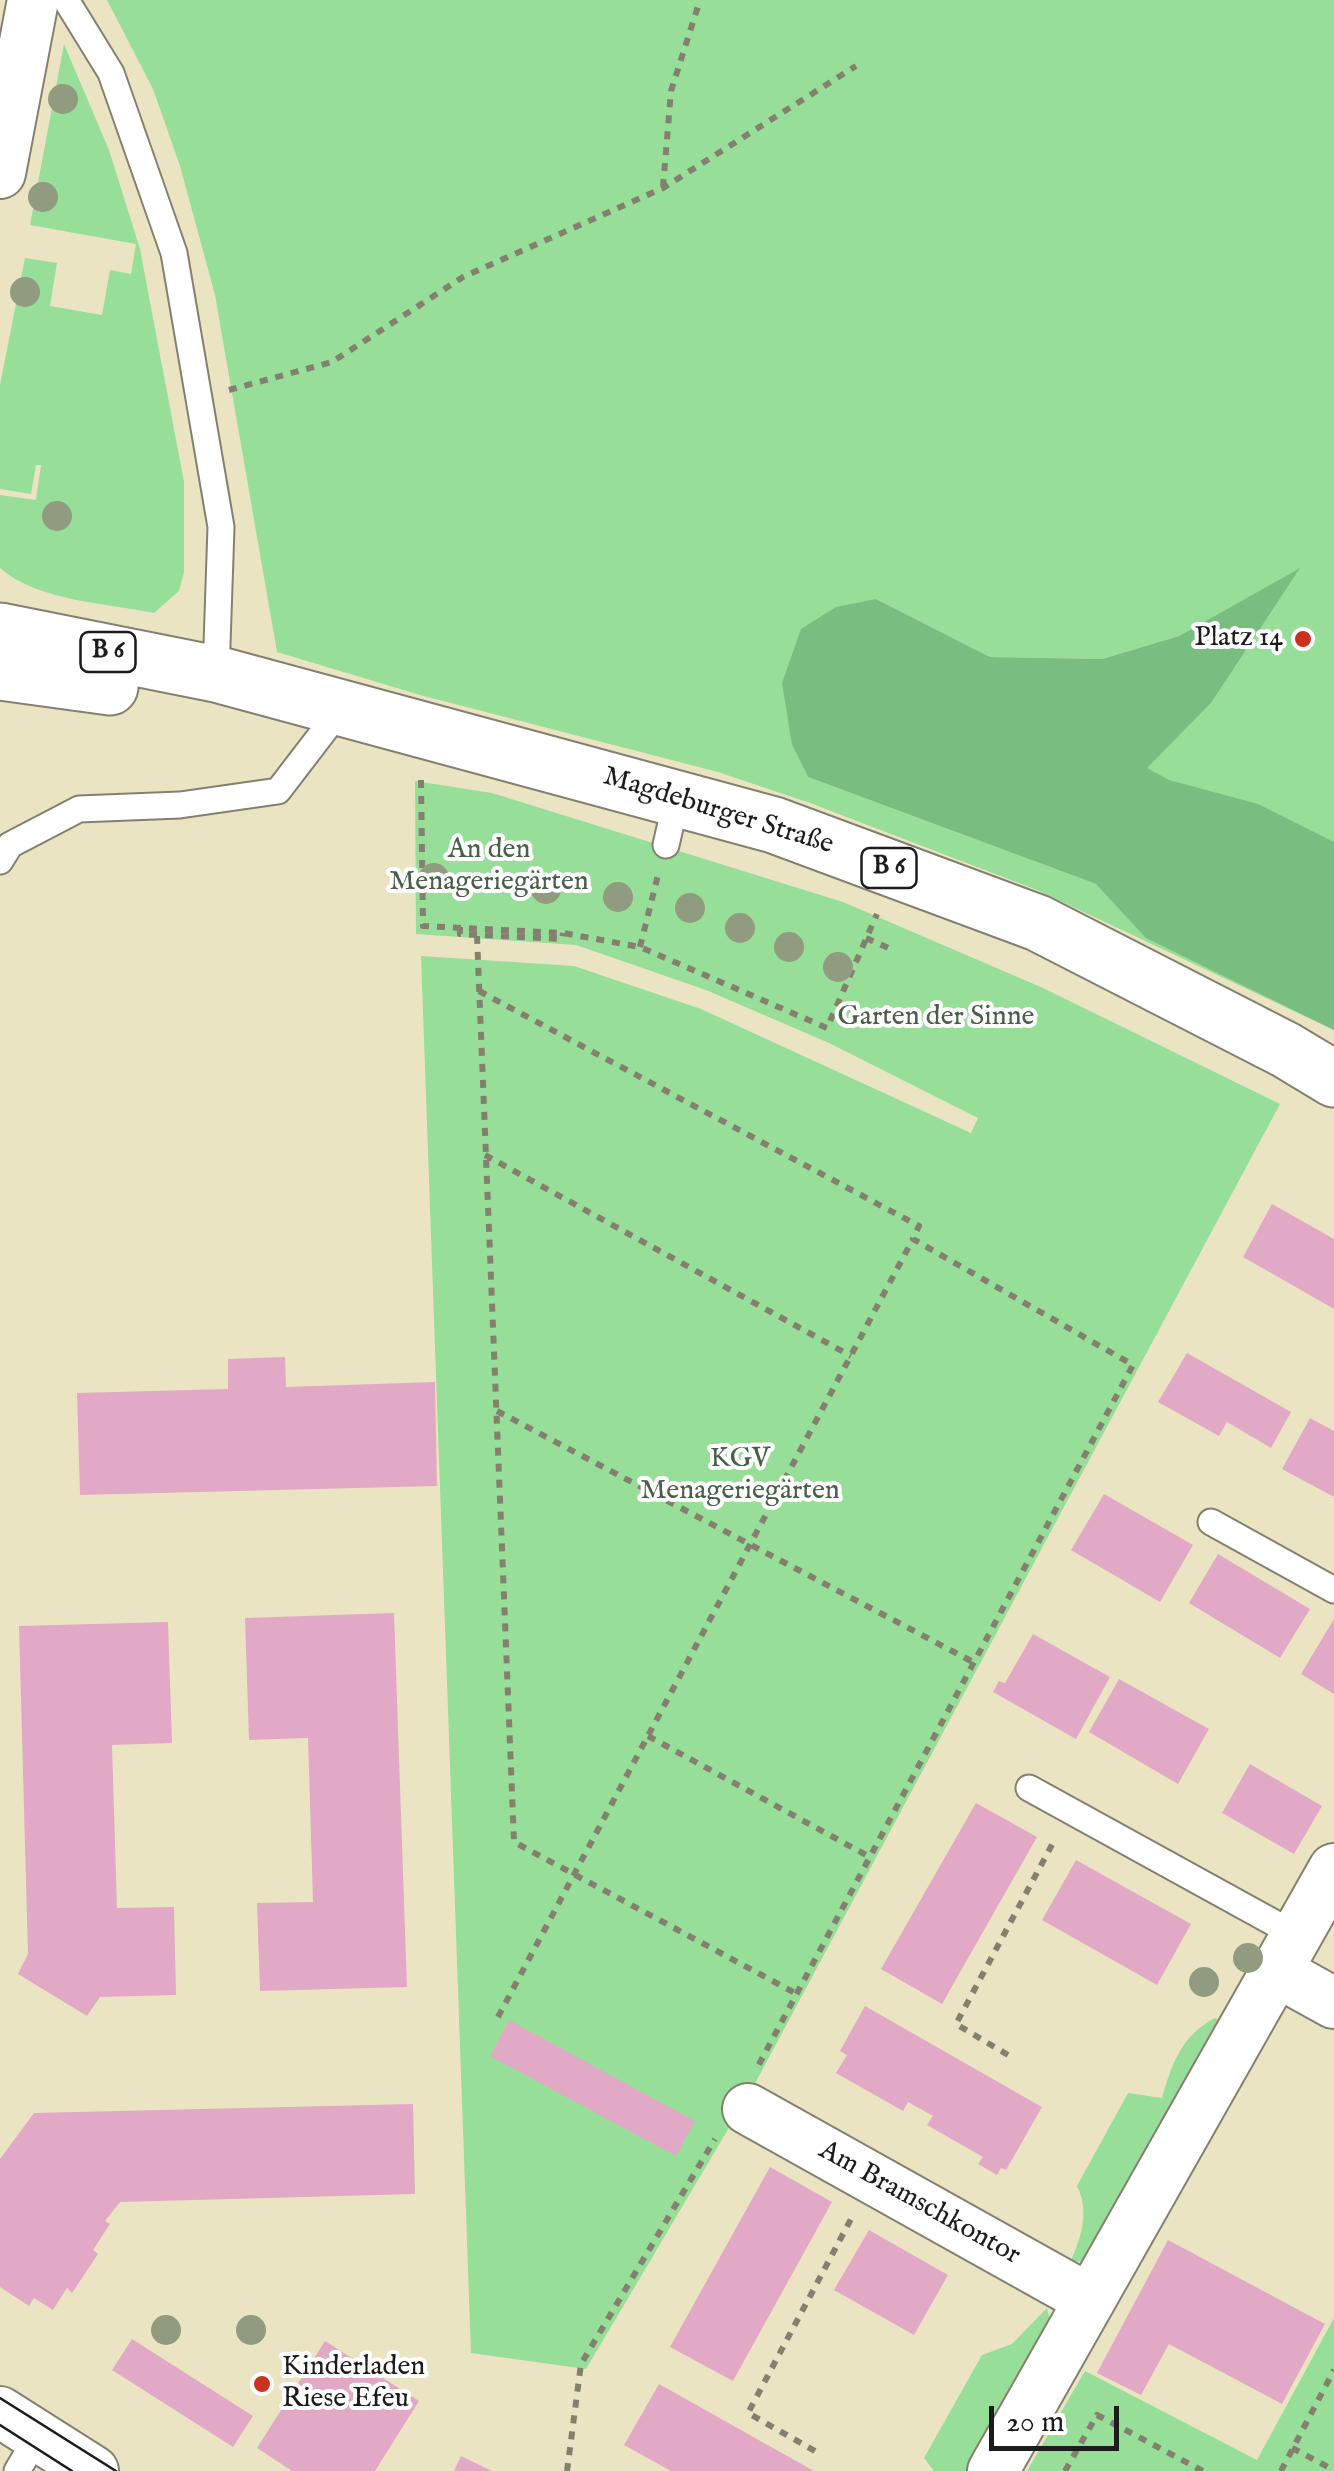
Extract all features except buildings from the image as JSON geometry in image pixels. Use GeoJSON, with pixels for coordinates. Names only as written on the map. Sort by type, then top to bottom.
{"type":"FeatureCollection","features":[{"type":"Feature","properties":{"kind":"main road","name":"Magdeburger Straße"},"geometry":{"type":"LineString","coordinates":[[0,630],[216,674],[416,729],[527,754],[671,821],[774,824],[1038,923],[1286,1050],[1334,1080]]}},
{"type":"Feature","properties":{"kind":"main road","name":"Magdeburger Straße"},"geometry":{"type":"LineString","coordinates":[[0,672],[416,729]]}},
{"type":"Feature","properties":{"kind":"street"},"geometry":{"type":"LineString","coordinates":[[0,173],[33,0]]}},
{"type":"Feature","properties":{"kind":"street"},"geometry":{"type":"LineString","coordinates":[[993,2471],[1334,1869]]}},
{"type":"Feature","properties":{"kind":"street"},"geometry":{"type":"LineString","coordinates":[[1286,1953],[1334,2002]]}},
{"type":"Feature","properties":{"kind":"street","name":"Am Bramschkontor"},"geometry":{"type":"LineString","coordinates":[[740,2105],[1090,2300]]}},
{"type":"Feature","properties":{"kind":"street"},"geometry":{"type":"LineString","coordinates":[[19,2440],[93,2471]]}},
{"type":"Feature","properties":{"kind":"lane"},"geometry":{"type":"LineString","coordinates":[[66,0],[111,73],[174,253],[221,527],[216,674]]}},
{"type":"Feature","properties":{"kind":"lane"},"geometry":{"type":"LineString","coordinates":[[0,861],[10,845],[79,810],[180,805],[278,791],[334,718]]}},
{"type":"Feature","properties":{"kind":"lane"},"geometry":{"type":"LineString","coordinates":[[1211,1522],[1334,1590]]}},
{"type":"Feature","properties":{"kind":"lane"},"geometry":{"type":"LineString","coordinates":[[1029,1788],[1286,1953]]}},
{"type":"Feature","properties":{"kind":"path"},"geometry":{"type":"LineString","coordinates":[[663,188],[671,91],[700,0]]}},
{"type":"Feature","properties":{"kind":"path"},"geometry":{"type":"LineString","coordinates":[[200,399],[332,362],[464,278],[663,188],[856,66]]}},
{"type":"Feature","properties":{"kind":"path"},"geometry":{"type":"LineString","coordinates":[[416,729],[422,782],[424,926],[563,933],[640,947],[827,1028],[896,870]]}},
{"type":"Feature","properties":{"kind":"path"},"geometry":{"type":"LineString","coordinates":[[640,947],[671,821]]}},
{"type":"Feature","properties":{"kind":"path"},"geometry":{"type":"LineString","coordinates":[[460,927],[460,934],[478,936],[562,939],[563,933]]}},
{"type":"Feature","properties":{"kind":"path"},"geometry":{"type":"LineString","coordinates":[[478,936],[514,1842],[798,1994]]}},
{"type":"Feature","properties":{"kind":"path"},"geometry":{"type":"LineString","coordinates":[[866,938],[893,950]]}},
{"type":"Feature","properties":{"kind":"path"},"geometry":{"type":"LineString","coordinates":[[479,991],[919,1226],[498,2017]]}},
{"type":"Feature","properties":{"kind":"path"},"geometry":{"type":"LineString","coordinates":[[484,1155],[851,1356]]}},
{"type":"Feature","properties":{"kind":"path"},"geometry":{"type":"LineString","coordinates":[[567,2471],[581,2364],[740,2105],[868,1856],[1133,1365],[913,1239]]}},
{"type":"Feature","properties":{"kind":"path"},"geometry":{"type":"LineString","coordinates":[[496,1410],[973,1662]]}},
{"type":"Feature","properties":{"kind":"path"},"geometry":{"type":"LineString","coordinates":[[648,1736],[868,1856]]}},
{"type":"Feature","properties":{"kind":"path"},"geometry":{"type":"LineString","coordinates":[[1008,2056],[956,2024],[1054,1842]]}},
{"type":"Feature","properties":{"kind":"path"},"geometry":{"type":"LineString","coordinates":[[815,2450],[748,2413],[873,2178]]}},
{"type":"Feature","properties":{"kind":"path"},"geometry":{"type":"LineString","coordinates":[[1281,2471],[1334,2370]]}},
{"type":"Feature","properties":{"kind":"path"},"geometry":{"type":"LineString","coordinates":[[1065,2471],[1097,2415],[1203,2471]]}},
{"type":"Feature","properties":{"kind":"path"},"geometry":{"type":"LineString","coordinates":[[1292,2448],[1334,2470]]}},
{"type":"Feature","properties":{"kind":"green space"},"geometry":{"type":"Polygon","coordinates":[[[107,0],[1334,0],[1334,1030],[1037,890],[810,803],[718,772],[420,695],[277,652],[215,295],[180,166],[153,89],[107,0]],[[1297,570],[1179,636],[1102,659],[990,657],[876,599],[792,745],[808,777],[1096,884],[1146,768],[1211,703],[1297,570]]]}},
{"type":"Feature","properties":{"kind":"green space"},"geometry":{"type":"Polygon","coordinates":[[[64,44],[109,150],[140,249],[184,482],[184,572],[179,591],[154,613],[52,594],[15,579],[0,568],[0,495],[36,500],[41,465],[36,465],[31,494],[0,489],[0,385],[25,258],[57,263],[50,306],[102,315],[110,270],[131,274],[136,244],[30,225],[64,44]]]}},
{"type":"Feature","properties":{"kind":"green space"},"geometry":{"type":"Polygon","coordinates":[[[1300,568],[1211,703],[1147,768],[1169,780],[1258,804],[1334,842],[1334,1030],[1146,938],[1096,884],[808,777],[792,745],[782,683],[801,629],[836,607],[876,599],[990,657],[1102,659],[1179,636],[1300,568]]]}},
{"type":"Feature","properties":{"kind":"green space","name":"KGV Menageriegärten"},"geometry":{"type":"Polygon","coordinates":[[[415,781],[492,793],[843,902],[1043,988],[1280,1104],[752,2089],[586,2369],[471,2353],[421,956],[574,966],[701,1009],[971,1133],[978,1118],[829,1043],[706,990],[576,945],[416,934],[415,781]]]}},
{"type":"Feature","properties":{"kind":"green space"},"geometry":{"type":"Polygon","coordinates":[[[1215,2018],[1221,2021],[1091,2259],[1070,2263],[1083,2215],[1077,2186],[1128,2093],[1162,2098],[1180,2051],[1194,2033],[1215,2018]]]}},
{"type":"Feature","properties":{"kind":"green space"},"geometry":{"type":"Polygon","coordinates":[[[1047,2308],[1052,2328],[971,2471],[934,2471],[924,2458],[982,2355],[1012,2344],[1047,2308]]]}},
{"type":"Feature","properties":{"kind":"green space"},"geometry":{"type":"Polygon","coordinates":[[[1334,2318],[1334,2471],[1027,2471],[1085,2371],[1257,2460],[1334,2318]]]}},
{"type":"Feature","properties":{"kind":"tram line"},"geometry":{"type":"LineString","coordinates":[[0,2398],[116,2471]]}},
{"type":"Feature","properties":{"kind":"tram line"},"geometry":{"type":"LineString","coordinates":[[0,2425],[72,2471]]}},
{"type":"Feature","properties":{"kind":"place","name":"Platz 14"},"geometry":{"type":"Point","coordinates":[1303,639]}},
{"type":"Feature","properties":{"kind":"place","name":"Kinderladen Riese Efeu"},"geometry":{"type":"Point","coordinates":[262,2384]}},
{"type":"Feature","properties":{"kind":"park label","name":"An den Menageriegärten"},"geometry":{"type":"Point","coordinates":[489,867]}},
{"type":"Feature","properties":{"kind":"park label","name":"Garten der Sinne"},"geometry":{"type":"Point","coordinates":[936,1018]}}]}
